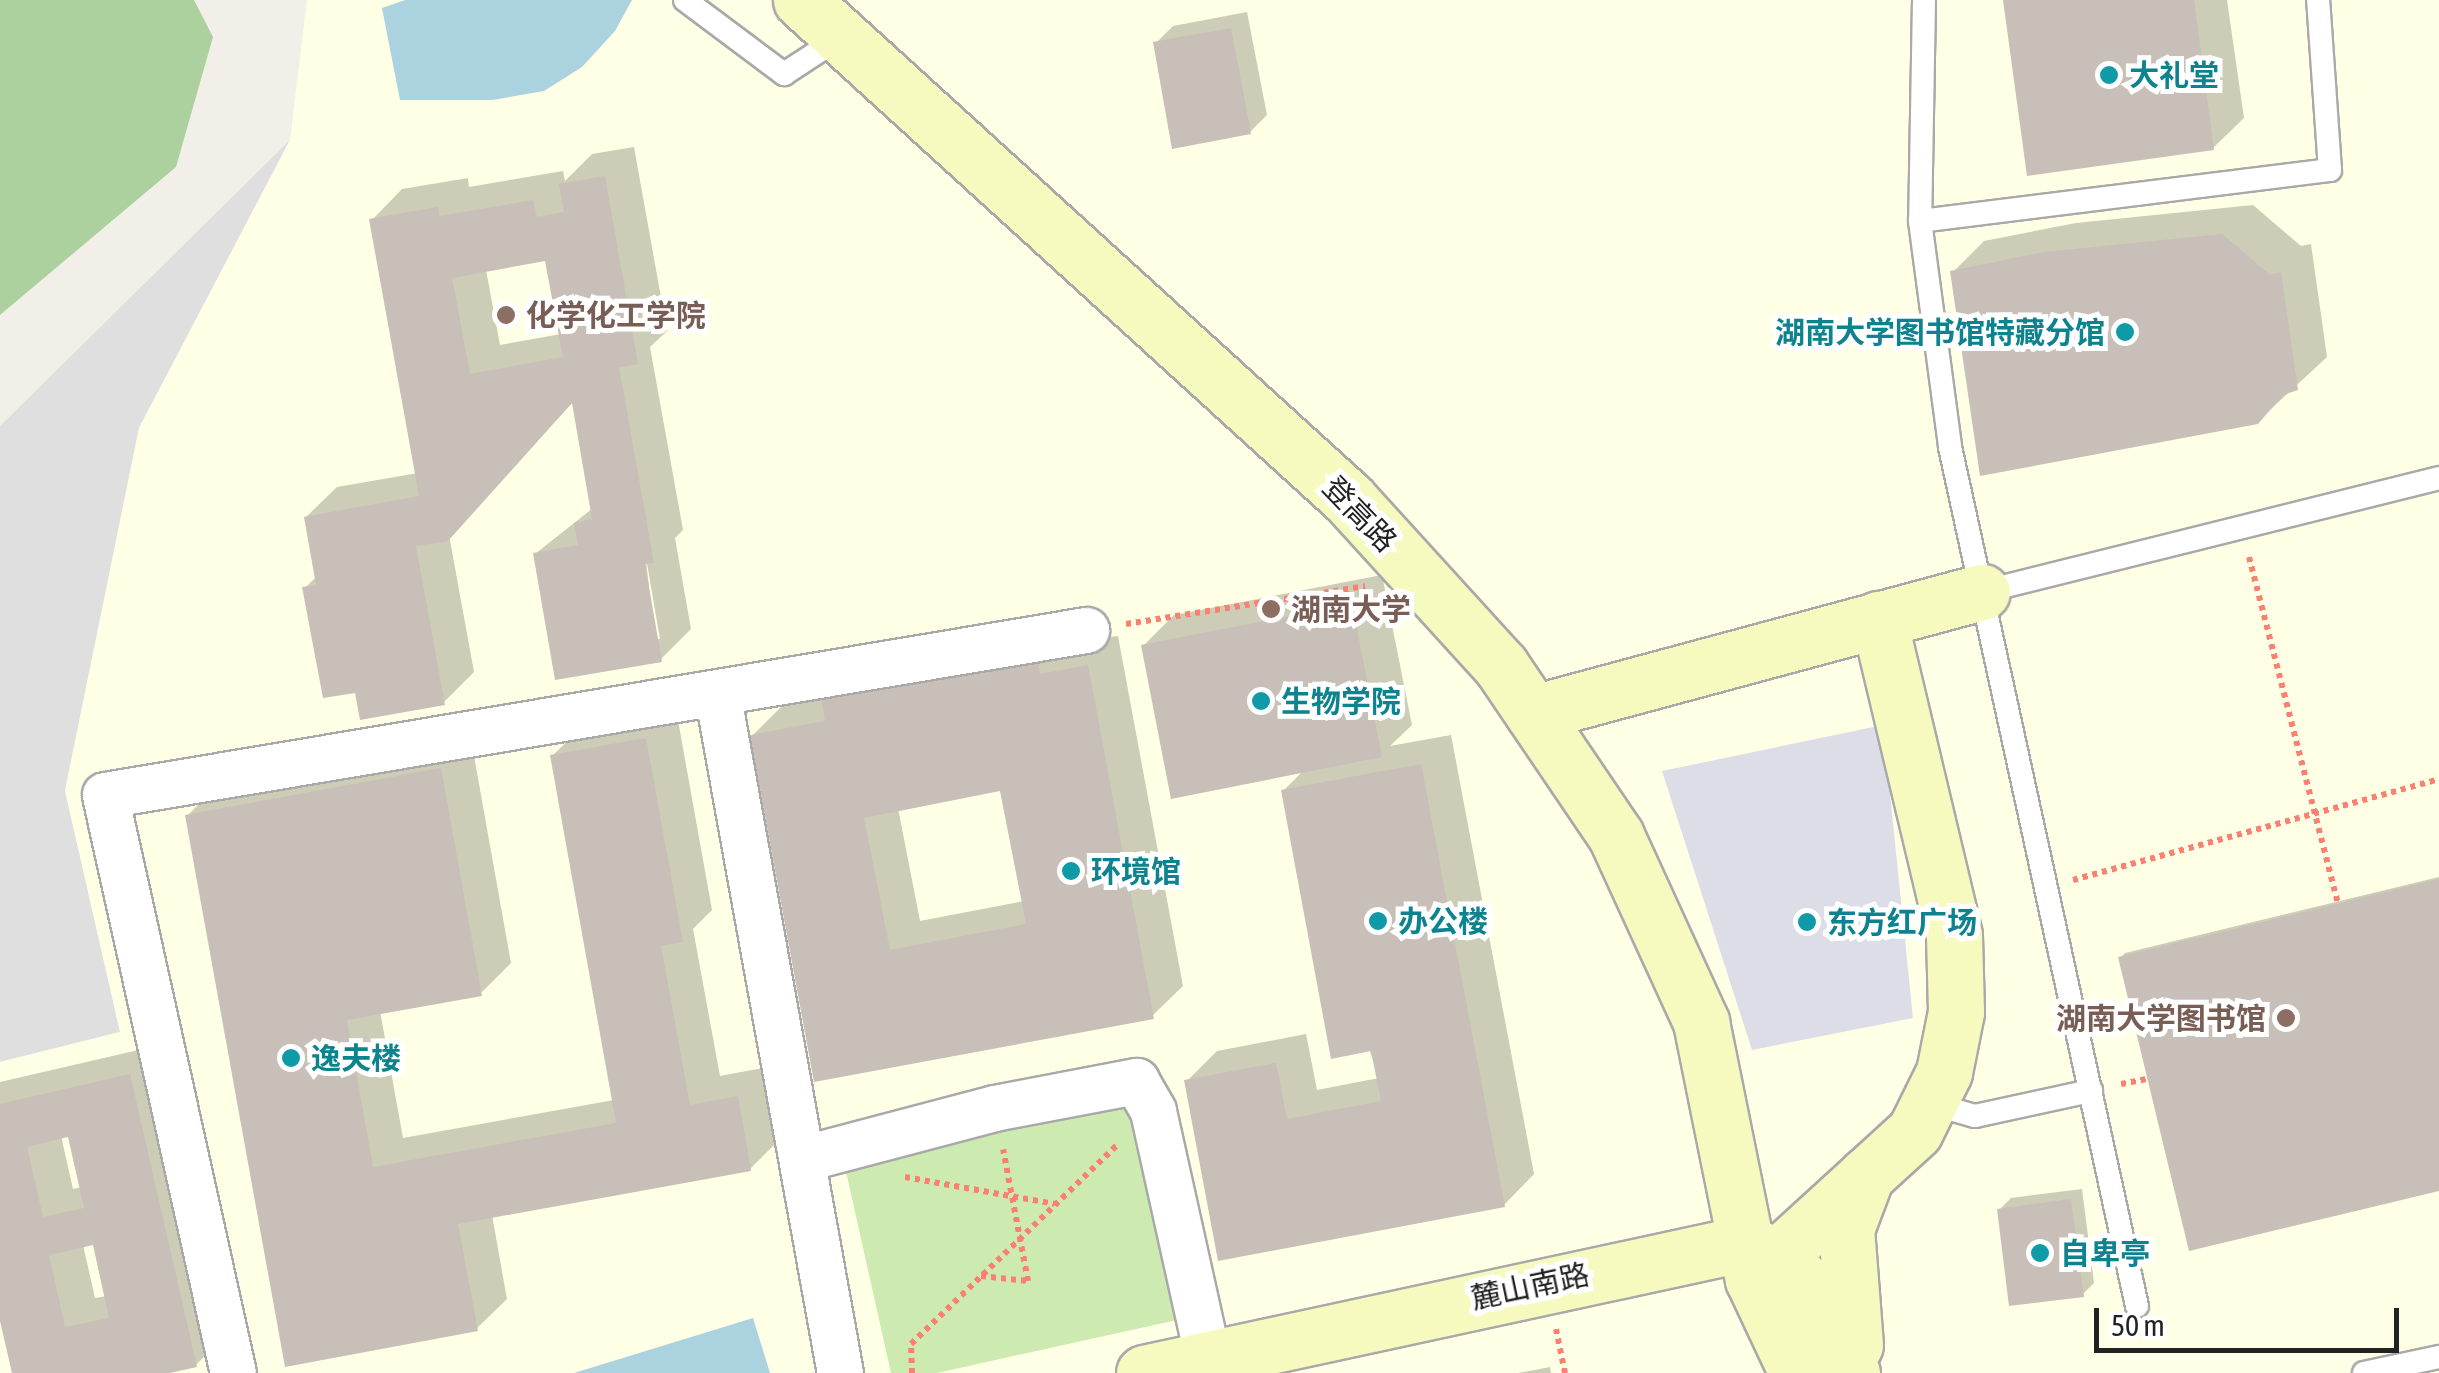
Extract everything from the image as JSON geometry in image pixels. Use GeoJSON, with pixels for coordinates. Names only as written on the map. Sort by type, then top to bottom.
{"type":"FeatureCollection","features":[{"type":"Feature","properties":{"kind":"street","name":"登高路"},"geometry":{"type":"LineString","coordinates":[[801,0],[1349,500],[1501,666],[1616,836],[1701,1022],[1759,1259]]}},
{"type":"Feature","properties":{"kind":"street"},"geometry":{"type":"LineString","coordinates":[[1533,713],[1982,592]]}},
{"type":"Feature","properties":{"kind":"street"},"geometry":{"type":"LineString","coordinates":[[1759,1259],[1867,1175],[1916,1131],[1944,1072],[1956,1012],[1954,935],[1879,619]]}},
{"type":"Feature","properties":{"kind":"street"},"geometry":{"type":"LineString","coordinates":[[233,1373],[104,794],[1086,630]]}},
{"type":"Feature","properties":{"kind":"street"},"geometry":{"type":"LineString","coordinates":[[717,692],[805,1158],[840,1373]]}},
{"type":"Feature","properties":{"kind":"street"},"geometry":{"type":"LineString","coordinates":[[805,1158],[994,1108],[1136,1081],[1152,1111],[1209,1365]]}},
{"type":"Feature","properties":{"kind":"street"},"geometry":{"type":"LineString","coordinates":[[1855,1373],[1844,1257],[1846,1229],[1867,1175]]}},
{"type":"Feature","properties":{"kind":"street"},"geometry":{"type":"LineString","coordinates":[[1759,1259],[1797,1373]]}},
{"type":"Feature","properties":{"kind":"street"},"geometry":{"type":"LineString","coordinates":[[1759,1259],[1815,1292],[1855,1373]]}},
{"type":"Feature","properties":{"kind":"street","name":"麓山南路"},"geometry":{"type":"LineString","coordinates":[[1304,1373],[1554,1318],[1759,1259]]}},
{"type":"Feature","properties":{"kind":"street","name":"麓山南路"},"geometry":{"type":"LineString","coordinates":[[1144,1373],[1209,1365],[1759,1259]]}},
{"type":"Feature","properties":{"kind":"lane"},"geometry":{"type":"LineString","coordinates":[[685,0],[784,74],[839,38]]}},
{"type":"Feature","properties":{"kind":"lane"},"geometry":{"type":"LineString","coordinates":[[1924,0],[1920,221],[1950,446],[2137,1306]]}},
{"type":"Feature","properties":{"kind":"lane"},"geometry":{"type":"LineString","coordinates":[[1920,221],[2330,170],[2318,0]]}},
{"type":"Feature","properties":{"kind":"lane"},"geometry":{"type":"LineString","coordinates":[[1982,592],[2439,478]]}},
{"type":"Feature","properties":{"kind":"lane"},"geometry":{"type":"LineString","coordinates":[[1928,1103],[1975,1116],[2091,1092]]}},
{"type":"Feature","properties":{"kind":"lane"},"geometry":{"type":"LineString","coordinates":[[2364,1373],[2439,1357]]}},
{"type":"Feature","properties":{"kind":"path"},"geometry":{"type":"LineString","coordinates":[[2242,527],[2338,904]]}},
{"type":"Feature","properties":{"kind":"path"},"geometry":{"type":"LineString","coordinates":[[1086,630],[1421,578]]}},
{"type":"Feature","properties":{"kind":"path"},"geometry":{"type":"LineString","coordinates":[[2047,887],[2439,780]]}},
{"type":"Feature","properties":{"kind":"path"},"geometry":{"type":"LineString","coordinates":[[981,1276],[1028,1281],[994,1108]]}},
{"type":"Feature","properties":{"kind":"path"},"geometry":{"type":"LineString","coordinates":[[912,1373],[910,1344],[1152,1111]]}},
{"type":"Feature","properties":{"kind":"path"},"geometry":{"type":"LineString","coordinates":[[900,1176],[1056,1204]]}},
{"type":"Feature","properties":{"kind":"path"},"geometry":{"type":"LineString","coordinates":[[1554,1318],[1565,1373]]}},
{"type":"Feature","properties":{"kind":"shaded area","name":"湖南大学"},"geometry":{"type":"Polygon","coordinates":[[[307,0],[2439,0],[2439,1373],[0,1373],[0,1062],[120,1032],[65,791],[139,428],[290,140],[307,0]]]}},
{"type":"Feature","properties":{"kind":"shaded area"},"geometry":{"type":"Polygon","coordinates":[[[290,140],[139,428],[65,790],[120,1032],[0,1062],[0,426],[290,140]]]}},
{"type":"Feature","properties":{"kind":"shaded area","name":"东方红广场"},"geometry":{"type":"Polygon","coordinates":[[[1883,725],[1913,1018],[1752,1050],[1662,771],[1883,725]]]}},
{"type":"Feature","properties":{"kind":"green space"},"geometry":{"type":"Polygon","coordinates":[[[0,0],[194,0],[213,37],[176,167],[0,315],[0,0]]]}},
{"type":"Feature","properties":{"kind":"green space"},"geometry":{"type":"Polygon","coordinates":[[[1137,1092],[1186,1318],[937,1373],[891,1373],[843,1158],[1137,1092]]]}},
{"type":"Feature","properties":{"kind":"water"},"geometry":{"type":"Polygon","coordinates":[[[405,0],[632,0],[615,31],[582,67],[544,91],[493,100],[400,100],[382,8],[405,0]]]}},
{"type":"Feature","properties":{"kind":"water"},"geometry":{"type":"Polygon","coordinates":[[[753,1318],[770,1373],[574,1373],[753,1318]]]}},
{"type":"Feature","properties":{"kind":"building","name":"大礼堂"},"geometry":{"type":"Polygon","coordinates":[[[2003,0],[2194,0],[2214,150],[2027,176],[2003,0]]]}},
{"type":"Feature","properties":{"kind":"building"},"geometry":{"type":"Polygon","coordinates":[[[1231,28],[1251,134],[1172,149],[1153,42],[1231,28]]]}},
{"type":"Feature","properties":{"kind":"building"},"geometry":{"type":"Polygon","coordinates":[[[605,176],[638,364],[619,367],[654,563],[645,564],[662,662],[555,680],[533,553],[578,545],[574,523],[592,519],[572,403],[448,541],[416,546],[445,705],[360,720],[355,693],[323,698],[302,587],[316,585],[304,517],[419,496],[369,219],[438,207],[439,216],[533,200],[537,217],[564,212],[559,184],[605,176]],[[545,261],[452,278],[470,374],[563,357],[545,261]]]}},
{"type":"Feature","properties":{"kind":"building","name":"湖南大学图书馆特藏分馆"},"geometry":{"type":"Polygon","coordinates":[[[2222,234],[2270,275],[2281,272],[2298,390],[2283,395],[2258,424],[1980,476],[1950,271],[2044,252],[2222,234]]]}},
{"type":"Feature","properties":{"kind":"building","name":"生物学院"},"geometry":{"type":"Polygon","coordinates":[[[1352,604],[1382,757],[1171,799],[1141,645],[1352,604]]]}},
{"type":"Feature","properties":{"kind":"building","name":"环境馆"},"geometry":{"type":"Polygon","coordinates":[[[1037,658],[1040,674],[1088,665],[1154,1019],[814,1082],[750,735],[825,721],[821,698],[1037,658]],[[1000,791],[864,818],[890,950],[1026,924],[1000,791]]]}},
{"type":"Feature","properties":{"kind":"building","name":"逸夫楼"},"geometry":{"type":"Polygon","coordinates":[[[646,738],[683,942],[661,946],[690,1105],[738,1096],[751,1171],[458,1224],[478,1331],[285,1367],[185,815],[441,768],[482,996],[347,1020],[373,1167],[616,1123],[550,755],[646,738]]]}},
{"type":"Feature","properties":{"kind":"building","name":"办公楼"},"geometry":{"type":"Polygon","coordinates":[[[1421,764],[1505,1207],[1218,1261],[1184,1080],[1276,1063],[1287,1119],[1381,1101],[1371,1051],[1331,1059],[1281,790],[1421,764]]]}},
{"type":"Feature","properties":{"kind":"building","name":"湖南大学图书馆"},"geometry":{"type":"Polygon","coordinates":[[[2439,879],[2439,1191],[2189,1251],[2118,957],[2439,879]]]}},
{"type":"Feature","properties":{"kind":"building"},"geometry":{"type":"Polygon","coordinates":[[[130,1074],[197,1367],[170,1373],[12,1373],[0,1321],[0,1104],[130,1074]],[[68,1137],[27,1147],[43,1217],[84,1208],[68,1137]],[[93,1245],[49,1255],[65,1327],[109,1318],[93,1245]]]}},
{"type":"Feature","properties":{"kind":"building","name":"自卑亭"},"geometry":{"type":"Polygon","coordinates":[[[2071,1199],[2084,1297],[2009,1306],[1997,1209],[2071,1199]]]}},
{"type":"Feature","properties":{"kind":"place","name":"大礼堂"},"geometry":{"type":"Point","coordinates":[2109,75]}},
{"type":"Feature","properties":{"kind":"place","name":"化学化工学院"},"geometry":{"type":"Point","coordinates":[506,315]}},
{"type":"Feature","properties":{"kind":"place","name":"湖南大学图书馆特藏分馆"},"geometry":{"type":"Point","coordinates":[2125,332]}},
{"type":"Feature","properties":{"kind":"place","name":"湖南大学"},"geometry":{"type":"Point","coordinates":[1271,609]}},
{"type":"Feature","properties":{"kind":"place","name":"生物学院"},"geometry":{"type":"Point","coordinates":[1261,701]}},
{"type":"Feature","properties":{"kind":"place","name":"环境馆"},"geometry":{"type":"Point","coordinates":[1071,871]}},
{"type":"Feature","properties":{"kind":"place","name":"办公楼"},"geometry":{"type":"Point","coordinates":[1378,921]}},
{"type":"Feature","properties":{"kind":"place","name":"东方红广场"},"geometry":{"type":"Point","coordinates":[1807,922]}},
{"type":"Feature","properties":{"kind":"place","name":"湖南大学图书馆"},"geometry":{"type":"Point","coordinates":[2286,1018]}},
{"type":"Feature","properties":{"kind":"place","name":"逸夫楼"},"geometry":{"type":"Point","coordinates":[291,1058]}},
{"type":"Feature","properties":{"kind":"place","name":"自卑亭"},"geometry":{"type":"Point","coordinates":[2040,1253]}}]}
